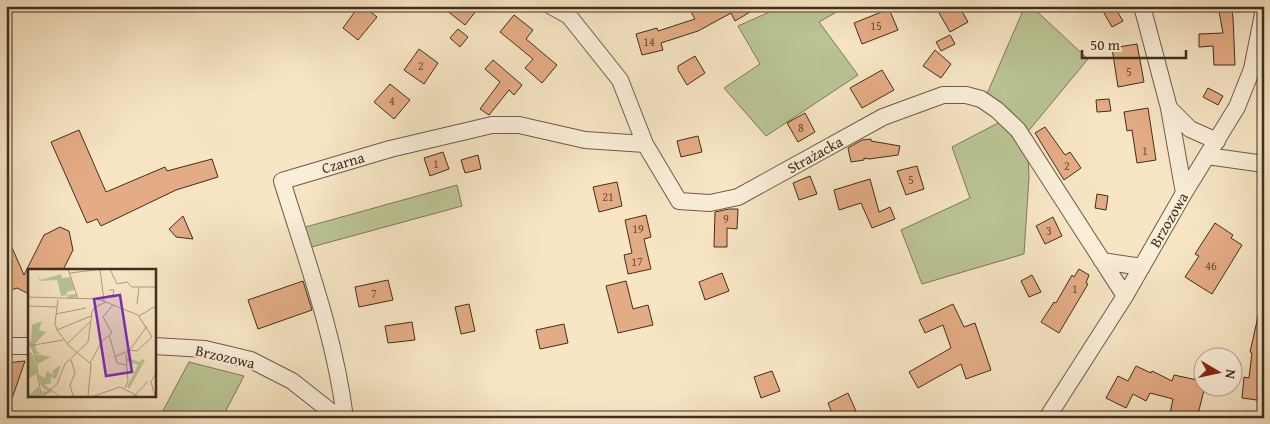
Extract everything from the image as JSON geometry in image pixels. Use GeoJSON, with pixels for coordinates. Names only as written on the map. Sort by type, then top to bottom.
{"type":"FeatureCollection","features":[{"type":"Feature","properties":{"kind":"street","name":"Strażacka"},"geometry":{"type":"LineString","coordinates":[[551,6],[569,16],[620,80],[646,144],[679,201],[710,203],[738,197],[883,117],[943,95],[966,95],[981,99],[997,110],[1018,130],[1125,296]]}},
{"type":"Feature","properties":{"kind":"street"},"geometry":{"type":"LineString","coordinates":[[1142,6],[1169,108],[1184,193]]}},
{"type":"Feature","properties":{"kind":"street","name":"Brzozowa"},"geometry":{"type":"LineString","coordinates":[[1047,418],[1125,296],[1184,193],[1237,107],[1252,69],[1264,9]]}},
{"type":"Feature","properties":{"kind":"street"},"geometry":{"type":"LineString","coordinates":[[1169,108],[1190,129],[1217,141]]}},
{"type":"Feature","properties":{"kind":"street","name":"Czarna"},"geometry":{"type":"LineString","coordinates":[[345,418],[338,370],[324,316],[282,181],[390,149],[492,125],[519,125],[585,140],[646,144]]}},
{"type":"Feature","properties":{"kind":"street"},"geometry":{"type":"LineString","coordinates":[[1207,156],[1264,164]]}},
{"type":"Feature","properties":{"kind":"street"},"geometry":{"type":"LineString","coordinates":[[1102,261],[1142,267]]}},
{"type":"Feature","properties":{"kind":"street"},"geometry":{"type":"LineString","coordinates":[[6,346],[28,346]]}},
{"type":"Feature","properties":{"kind":"street","name":"Brzozowa"},"geometry":{"type":"LineString","coordinates":[[155,346],[205,349],[251,360],[292,382],[339,418]]}},
{"type":"Feature","properties":{"kind":"green space"},"geometry":{"type":"Polygon","coordinates":[[[783,6],[847,6],[819,22],[858,75],[766,136],[724,88],[760,64],[738,26],[783,6]]]}},
{"type":"Feature","properties":{"kind":"green space"},"geometry":{"type":"Polygon","coordinates":[[[1025,6],[1031,6],[1088,59],[1026,134],[986,96],[1025,6]]]}},
{"type":"Feature","properties":{"kind":"green space"},"geometry":{"type":"Polygon","coordinates":[[[1000,122],[1028,155],[1029,177],[1024,254],[922,284],[901,230],[970,198],[952,147],[1000,122]]]}},
{"type":"Feature","properties":{"kind":"green space"},"geometry":{"type":"Polygon","coordinates":[[[457,185],[462,206],[308,248],[302,228],[457,185]]]}},
{"type":"Feature","properties":{"kind":"green space"},"geometry":{"type":"Polygon","coordinates":[[[189,362],[244,376],[222,418],[159,418],[189,362]]]}},
{"type":"Feature","properties":{"kind":"building"},"geometry":{"type":"Polygon","coordinates":[[[359,6],[363,6],[377,17],[358,40],[343,28],[359,6]]]}},
{"type":"Feature","properties":{"kind":"building"},"geometry":{"type":"Polygon","coordinates":[[[441,6],[480,6],[465,25],[441,6]]]}},
{"type":"Feature","properties":{"kind":"building"},"geometry":{"type":"Polygon","coordinates":[[[698,6],[760,6],[735,21],[731,13],[698,31],[661,43],[663,50],[642,55],[636,34],[657,28],[658,31],[695,19],[690,10],[698,6]]]}},
{"type":"Feature","properties":{"kind":"building"},"geometry":{"type":"Polygon","coordinates":[[[935,6],[959,6],[968,22],[950,32],[935,6]]]}},
{"type":"Feature","properties":{"kind":"building"},"geometry":{"type":"Polygon","coordinates":[[[1100,6],[1114,6],[1123,21],[1112,27],[1100,6]]]}},
{"type":"Feature","properties":{"kind":"building"},"geometry":{"type":"Polygon","coordinates":[[[1218,6],[1231,6],[1235,65],[1214,65],[1213,46],[1199,47],[1199,34],[1223,33],[1218,6]]]}},
{"type":"Feature","properties":{"kind":"building"},"geometry":{"type":"Polygon","coordinates":[[[889,9],[898,30],[862,44],[854,23],[889,9]]]}},
{"type":"Feature","properties":{"kind":"building"},"geometry":{"type":"Polygon","coordinates":[[[514,15],[533,30],[526,39],[557,65],[542,83],[525,68],[533,59],[500,32],[514,15]]]}},
{"type":"Feature","properties":{"kind":"building"},"geometry":{"type":"Polygon","coordinates":[[[458,29],[468,37],[460,47],[450,38],[458,29]]]}},
{"type":"Feature","properties":{"kind":"building"},"geometry":{"type":"Polygon","coordinates":[[[950,35],[955,44],[941,51],[936,42],[950,35]]]}},
{"type":"Feature","properties":{"kind":"building"},"geometry":{"type":"Polygon","coordinates":[[[1137,44],[1144,82],[1118,87],[1112,48],[1137,44]]]}},
{"type":"Feature","properties":{"kind":"building"},"geometry":{"type":"Polygon","coordinates":[[[419,49],[438,63],[424,84],[404,70],[419,49]]]}},
{"type":"Feature","properties":{"kind":"building"},"geometry":{"type":"Polygon","coordinates":[[[935,50],[951,64],[941,78],[923,66],[935,50]]]}},
{"type":"Feature","properties":{"kind":"building"},"geometry":{"type":"Polygon","coordinates":[[[695,56],[705,73],[687,85],[678,70],[678,66],[695,56]]]}},
{"type":"Feature","properties":{"kind":"building"},"geometry":{"type":"Polygon","coordinates":[[[493,60],[522,85],[514,95],[509,90],[489,115],[480,109],[500,82],[485,69],[493,60]]]}},
{"type":"Feature","properties":{"kind":"building"},"geometry":{"type":"Polygon","coordinates":[[[882,70],[894,90],[862,108],[850,88],[882,70]]]}},
{"type":"Feature","properties":{"kind":"building"},"geometry":{"type":"Polygon","coordinates":[[[390,84],[410,100],[394,119],[374,102],[390,84]]]}},
{"type":"Feature","properties":{"kind":"building"},"geometry":{"type":"Polygon","coordinates":[[[1208,88],[1223,96],[1218,105],[1203,97],[1208,88]]]}},
{"type":"Feature","properties":{"kind":"building"},"geometry":{"type":"Polygon","coordinates":[[[1109,99],[1111,111],[1097,112],[1096,100],[1109,99]]]}},
{"type":"Feature","properties":{"kind":"building"},"geometry":{"type":"Polygon","coordinates":[[[1148,108],[1156,160],[1137,163],[1132,130],[1127,131],[1124,112],[1148,108]]]}},
{"type":"Feature","properties":{"kind":"building"},"geometry":{"type":"Polygon","coordinates":[[[805,113],[815,132],[798,142],[787,123],[805,113]]]}},
{"type":"Feature","properties":{"kind":"building"},"geometry":{"type":"Polygon","coordinates":[[[1045,127],[1065,155],[1070,152],[1081,168],[1064,180],[1035,133],[1045,127]]]}},
{"type":"Feature","properties":{"kind":"building"},"geometry":{"type":"Polygon","coordinates":[[[79,130],[106,192],[165,167],[167,171],[212,159],[218,177],[176,190],[101,226],[97,219],[87,223],[51,142],[79,130]]]}},
{"type":"Feature","properties":{"kind":"building"},"geometry":{"type":"Polygon","coordinates":[[[698,136],[702,152],[681,157],[677,141],[698,136]]]}},
{"type":"Feature","properties":{"kind":"building"},"geometry":{"type":"Polygon","coordinates":[[[871,139],[871,141],[900,146],[898,155],[864,158],[864,160],[851,162],[848,148],[862,140],[871,139]]]}},
{"type":"Feature","properties":{"kind":"building"},"geometry":{"type":"Polygon","coordinates":[[[443,152],[449,169],[430,176],[424,158],[443,152]]]}},
{"type":"Feature","properties":{"kind":"building"},"geometry":{"type":"Polygon","coordinates":[[[478,155],[481,169],[465,173],[461,160],[478,155]]]}},
{"type":"Feature","properties":{"kind":"building"},"geometry":{"type":"Polygon","coordinates":[[[917,166],[924,189],[906,195],[897,171],[917,166]]]}},
{"type":"Feature","properties":{"kind":"building"},"geometry":{"type":"Polygon","coordinates":[[[810,176],[817,194],[799,200],[793,183],[810,176]]]}},
{"type":"Feature","properties":{"kind":"building"},"geometry":{"type":"Polygon","coordinates":[[[870,179],[879,212],[890,207],[895,219],[872,228],[861,203],[839,210],[834,190],[870,179]]]}},
{"type":"Feature","properties":{"kind":"building"},"geometry":{"type":"Polygon","coordinates":[[[617,182],[622,206],[599,212],[593,187],[617,182]]]}},
{"type":"Feature","properties":{"kind":"building"},"geometry":{"type":"Polygon","coordinates":[[[1097,194],[1108,196],[1106,210],[1095,208],[1097,194]]]}},
{"type":"Feature","properties":{"kind":"building"},"geometry":{"type":"Polygon","coordinates":[[[738,209],[737,229],[727,228],[727,247],[714,247],[715,212],[738,209]]]}},
{"type":"Feature","properties":{"kind":"building"},"geometry":{"type":"Polygon","coordinates":[[[646,215],[651,237],[644,239],[651,269],[628,274],[624,255],[632,253],[625,220],[646,215]]]}},
{"type":"Feature","properties":{"kind":"building"},"geometry":{"type":"Polygon","coordinates":[[[183,216],[193,239],[176,237],[169,229],[183,216]]]}},
{"type":"Feature","properties":{"kind":"building"},"geometry":{"type":"Polygon","coordinates":[[[1053,217],[1062,236],[1045,244],[1036,226],[1053,217]]]}},
{"type":"Feature","properties":{"kind":"building"},"geometry":{"type":"Polygon","coordinates":[[[1215,223],[1233,235],[1231,238],[1242,245],[1212,294],[1185,277],[1199,256],[1195,254],[1215,223]]]}},
{"type":"Feature","properties":{"kind":"building"},"geometry":{"type":"Polygon","coordinates":[[[60,227],[69,231],[73,250],[64,269],[28,269],[28,294],[17,288],[6,292],[6,234],[24,275],[44,235],[60,227]]]}},
{"type":"Feature","properties":{"kind":"building"},"geometry":{"type":"Polygon","coordinates":[[[1079,269],[1089,275],[1086,283],[1088,284],[1059,333],[1041,322],[1054,302],[1056,303],[1072,275],[1074,277],[1079,269]]]}},
{"type":"Feature","properties":{"kind":"building"},"geometry":{"type":"Polygon","coordinates":[[[722,273],[729,291],[705,300],[699,282],[722,273]]]}},
{"type":"Feature","properties":{"kind":"building"},"geometry":{"type":"Polygon","coordinates":[[[1032,275],[1041,292],[1029,297],[1021,281],[1032,275]]]}},
{"type":"Feature","properties":{"kind":"building"},"geometry":{"type":"Polygon","coordinates":[[[388,280],[393,300],[359,307],[355,287],[388,280]]]}},
{"type":"Feature","properties":{"kind":"building"},"geometry":{"type":"Polygon","coordinates":[[[303,281],[312,310],[258,329],[248,300],[303,281]]]}},
{"type":"Feature","properties":{"kind":"building"},"geometry":{"type":"Polygon","coordinates":[[[626,281],[633,309],[648,305],[653,325],[618,333],[606,286],[626,281]]]}},
{"type":"Feature","properties":{"kind":"building"},"geometry":{"type":"Polygon","coordinates":[[[469,304],[475,331],[461,334],[455,307],[469,304]]]}},
{"type":"Feature","properties":{"kind":"building"},"geometry":{"type":"Polygon","coordinates":[[[953,304],[964,327],[975,323],[991,370],[966,379],[961,364],[918,388],[909,372],[951,348],[943,325],[925,333],[919,320],[953,304]]]}},
{"type":"Feature","properties":{"kind":"building"},"geometry":{"type":"Polygon","coordinates":[[[1259,312],[1264,312],[1264,401],[1242,398],[1244,377],[1249,378],[1252,353],[1250,352],[1259,312]]]}},
{"type":"Feature","properties":{"kind":"building"},"geometry":{"type":"Polygon","coordinates":[[[412,322],[415,340],[388,343],[385,326],[412,322]]]}},
{"type":"Feature","properties":{"kind":"building"},"geometry":{"type":"Polygon","coordinates":[[[564,324],[568,343],[540,349],[536,330],[564,324]]]}},
{"type":"Feature","properties":{"kind":"building"},"geometry":{"type":"Polygon","coordinates":[[[25,361],[8,410],[6,410],[6,363],[25,361]]]}},
{"type":"Feature","properties":{"kind":"building"},"geometry":{"type":"Polygon","coordinates":[[[1136,366],[1151,373],[1152,371],[1172,381],[1174,375],[1192,379],[1192,396],[1202,396],[1197,418],[1169,418],[1173,399],[1150,393],[1146,401],[1133,394],[1126,408],[1106,398],[1118,376],[1128,381],[1136,366]]]}},
{"type":"Feature","properties":{"kind":"building"},"geometry":{"type":"Polygon","coordinates":[[[772,371],[780,391],[761,398],[754,377],[772,371]]]}},
{"type":"Feature","properties":{"kind":"building"},"geometry":{"type":"Polygon","coordinates":[[[848,393],[859,418],[834,418],[828,403],[848,393]]]}}]}
